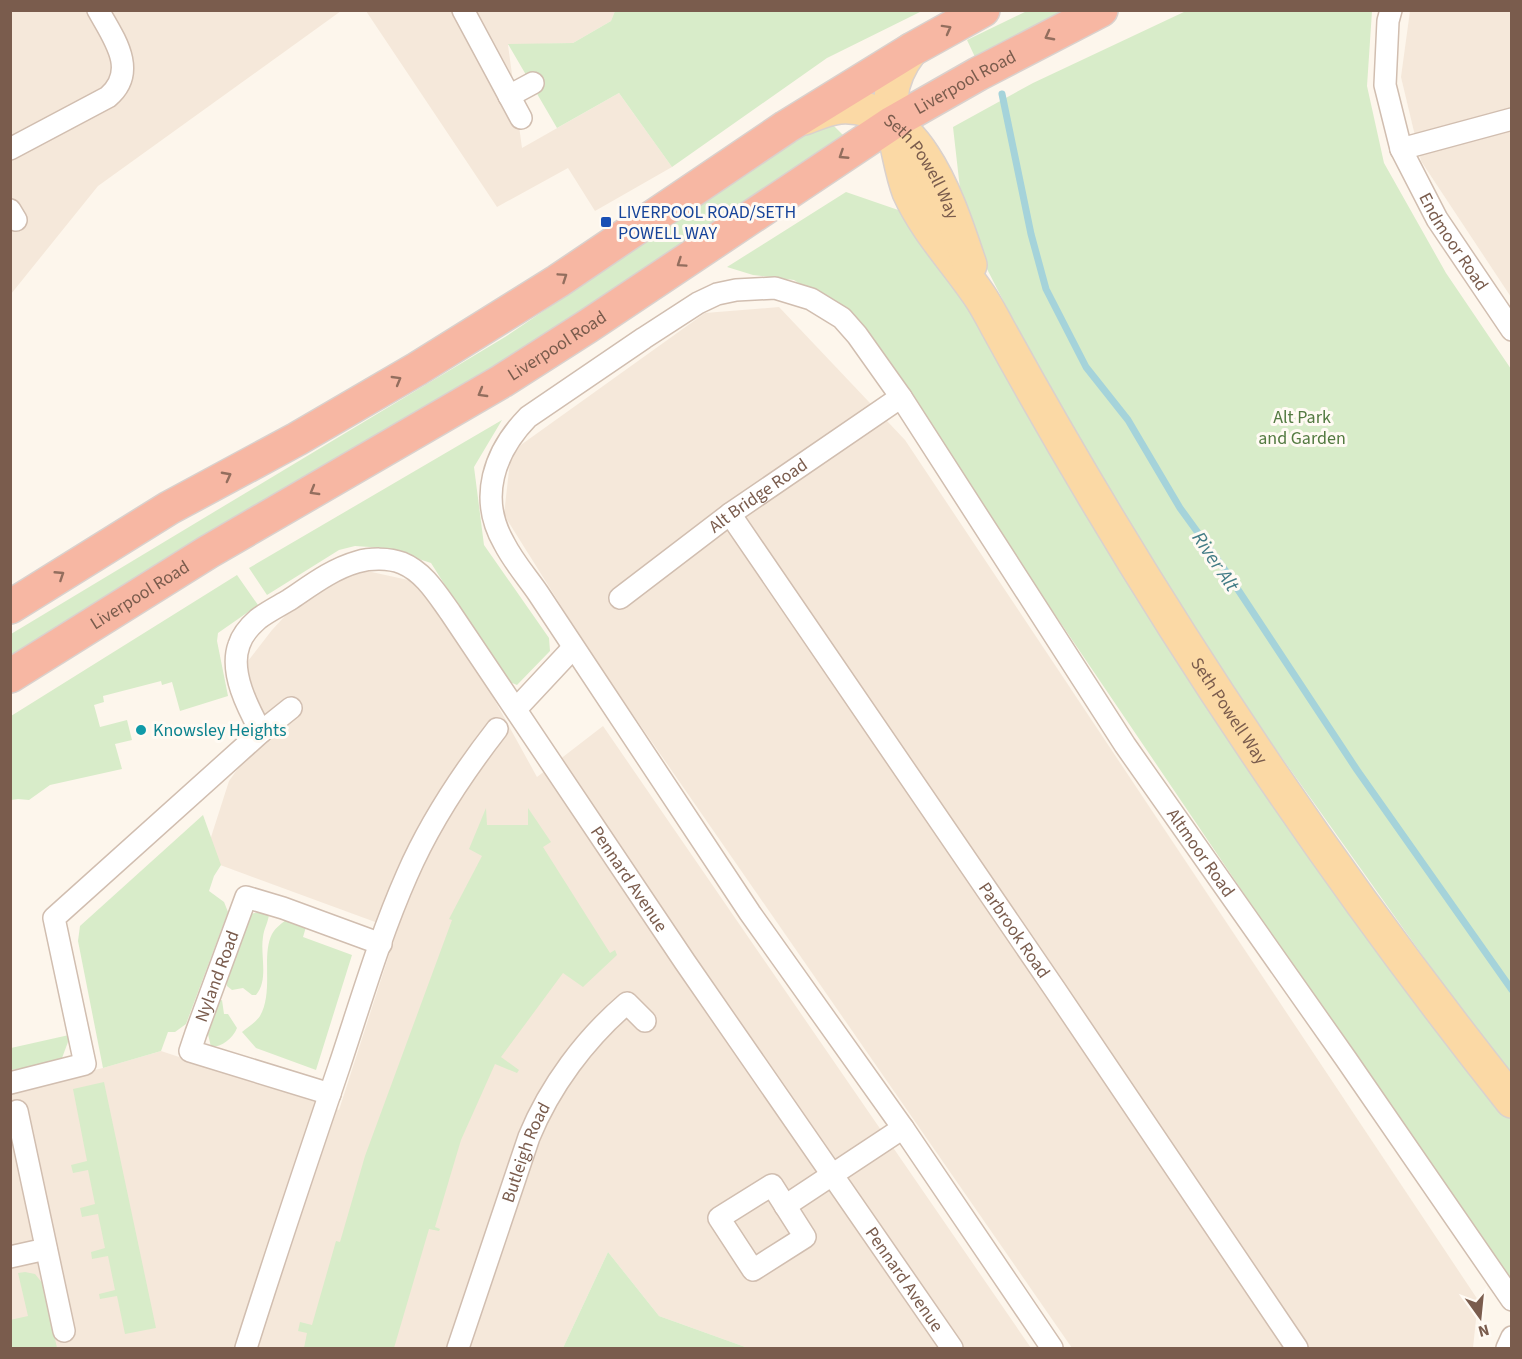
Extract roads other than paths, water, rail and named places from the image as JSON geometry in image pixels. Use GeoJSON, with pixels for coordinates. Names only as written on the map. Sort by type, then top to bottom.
{"type":"FeatureCollection","features":[{"type":"Feature","properties":{"kind":"highway"},"geometry":{"type":"LineString","coordinates":[[10,607],[169,508],[297,439],[426,363],[558,281],[798,120],[910,50],[983,10]]}},
{"type":"Feature","properties":{"kind":"highway","name":"Liverpool Road"},"geometry":{"type":"LineString","coordinates":[[10,676],[208,552],[512,375],[597,321],[892,123],[978,74],[1101,10]]}},
{"type":"Feature","properties":{"kind":"main road"},"geometry":{"type":"LineString","coordinates":[[892,123],[890,109],[894,79],[910,50]]}},
{"type":"Feature","properties":{"kind":"main road"},"geometry":{"type":"LineString","coordinates":[[798,120],[838,107],[855,108],[892,123]]}},
{"type":"Feature","properties":{"kind":"main road","name":"Seth Powell Way"},"geometry":{"type":"LineString","coordinates":[[892,123],[910,139],[933,172],[950,208],[981,298],[1050,423],[1133,563],[1225,705],[1351,889],[1434,1002],[1512,1101]]}},
{"type":"Feature","properties":{"kind":"street"},"geometry":{"type":"LineString","coordinates":[[10,149],[114,92],[122,77],[121,54],[98,10]]}},
{"type":"Feature","properties":{"kind":"street"},"geometry":{"type":"LineString","coordinates":[[463,10],[521,118]]}},
{"type":"Feature","properties":{"kind":"street"},"geometry":{"type":"LineString","coordinates":[[1391,10],[1388,21],[1385,85],[1401,149],[1512,119]]}},
{"type":"Feature","properties":{"kind":"street"},"geometry":{"type":"LineString","coordinates":[[509,96],[533,84]]}},
{"type":"Feature","properties":{"kind":"street","name":"Endmoor Road"},"geometry":{"type":"LineString","coordinates":[[1401,149],[1437,219],[1512,330]]}},
{"type":"Feature","properties":{"kind":"street"},"geometry":{"type":"LineString","coordinates":[[901,397],[842,318],[819,303],[794,292],[775,288],[736,290],[717,294],[698,303],[528,417],[512,433],[495,467],[491,485],[495,523],[503,543],[750,913],[903,1128],[1052,1348]]}},
{"type":"Feature","properties":{"kind":"street","name":"Alt Bridge Road"},"geometry":{"type":"LineString","coordinates":[[620,598],[730,514],[901,397]]}},
{"type":"Feature","properties":{"kind":"street","name":"Altmoor Road"},"geometry":{"type":"LineString","coordinates":[[901,397],[1125,745],[1512,1300]]}},
{"type":"Feature","properties":{"kind":"street","name":"Parbrook Road"},"geometry":{"type":"LineString","coordinates":[[730,514],[1297,1348]]}},
{"type":"Feature","properties":{"kind":"street","name":"Pennard Avenue"},"geometry":{"type":"LineString","coordinates":[[261,732],[241,691],[237,659],[238,645],[258,619],[337,569],[358,562],[382,559],[402,563],[417,571],[431,585],[685,962],[952,1348]]}},
{"type":"Feature","properties":{"kind":"street"},"geometry":{"type":"LineString","coordinates":[[516,709],[573,648]]}},
{"type":"Feature","properties":{"kind":"street"},"geometry":{"type":"LineString","coordinates":[[10,1083],[86,1065],[54,918],[261,732],[291,708]]}},
{"type":"Feature","properties":{"kind":"street"},"geometry":{"type":"LineString","coordinates":[[246,1348],[281,1236],[407,874],[466,770],[497,729]]}},
{"type":"Feature","properties":{"kind":"street","name":"Nyland Road"},"geometry":{"type":"LineString","coordinates":[[330,1094],[190,1051],[196,1033],[246,897],[381,944]]}},
{"type":"Feature","properties":{"kind":"street","name":"Butleigh Road"},"geometry":{"type":"LineString","coordinates":[[458,1348],[538,1113],[561,1075],[609,1018],[627,1003],[645,1020]]}},
{"type":"Feature","properties":{"kind":"street"},"geometry":{"type":"LineString","coordinates":[[17,1111],[64,1331]]}},
{"type":"Feature","properties":{"kind":"street"},"geometry":{"type":"LineString","coordinates":[[785,1206],[903,1128]]}},
{"type":"Feature","properties":{"kind":"street"},"geometry":{"type":"LineString","coordinates":[[10,1257],[46,1249]]}},
{"type":"Feature","properties":{"kind":"street"},"geometry":{"type":"LineString","coordinates":[[1507,1348],[1512,1337]]}},
{"type":"Feature","properties":{"kind":"waterway","name":"River Alt"},"geometry":{"type":"LineString","coordinates":[[1002,94],[1031,234],[1046,289],[1086,367],[1128,420],[1180,508],[1225,570],[1357,770],[1512,990]]}},
{"type":"Feature","properties":{"kind":"place","name":"LIVERPOOL ROAD/SETH POWELL WAY"},"geometry":{"type":"Point","coordinates":[606,222]}},
{"type":"Feature","properties":{"kind":"place","name":"Knowsley Heights"},"geometry":{"type":"Point","coordinates":[141,730]}},
{"type":"Feature","properties":{"kind":"park label","name":"Alt Park and Garden"},"geometry":{"type":"Point","coordinates":[1302,427]}}]}
